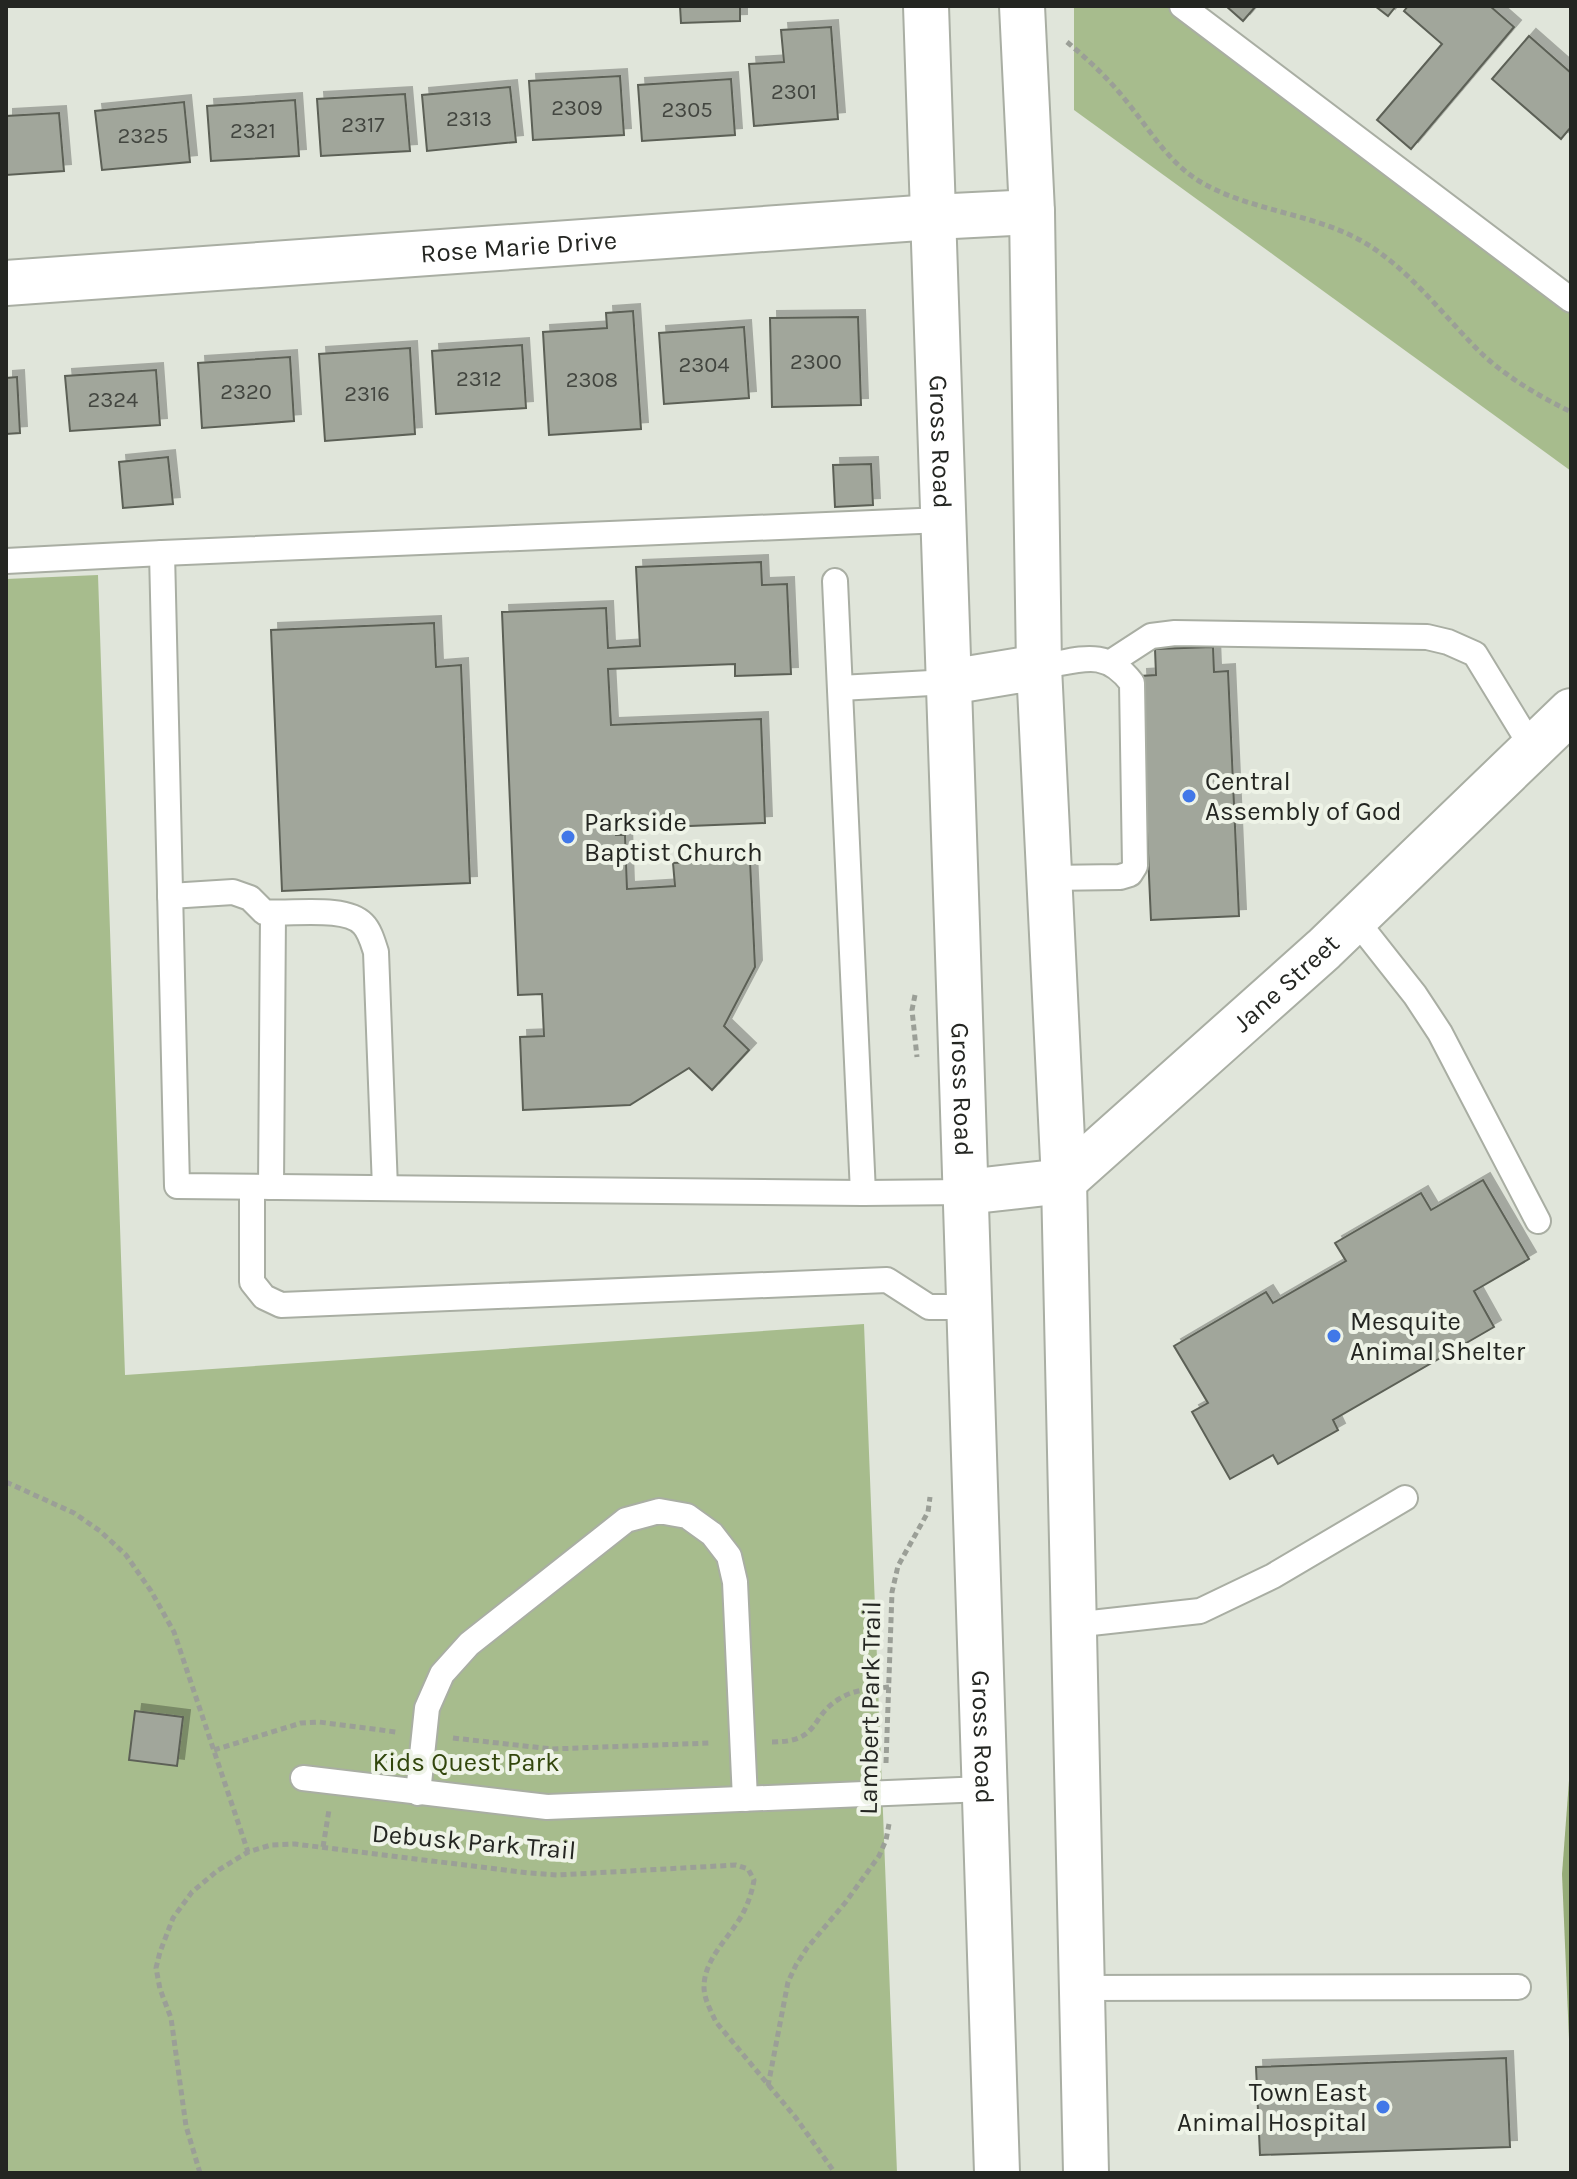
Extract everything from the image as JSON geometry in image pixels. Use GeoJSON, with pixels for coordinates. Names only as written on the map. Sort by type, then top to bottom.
{"type":"FeatureCollection","features":[{"type":"Feature","properties":{"kind":"main road","name":"Gross Road"},"geometry":{"type":"LineString","coordinates":[[926,6],[997,2173]]}},
{"type":"Feature","properties":{"kind":"main road"},"geometry":{"type":"LineString","coordinates":[[1022,6],[1032,212],[1039,667],[1064,1181],[1086,2173]]}},
{"type":"Feature","properties":{"kind":"main road","name":"Rose Marie Drive"},"geometry":{"type":"LineString","coordinates":[[6,283],[1032,212]]}},
{"type":"Feature","properties":{"kind":"main road"},"geometry":{"type":"LineString","coordinates":[[949,682],[1039,667]]}},
{"type":"Feature","properties":{"kind":"main road","name":"Jane Street"},"geometry":{"type":"LineString","coordinates":[[1064,1181],[1355,919],[1571,711]]}},
{"type":"Feature","properties":{"kind":"main road"},"geometry":{"type":"LineString","coordinates":[[966,1192],[1064,1181]]}},
{"type":"Feature","properties":{"kind":"lane"},"geometry":{"type":"LineString","coordinates":[[1182,6],[1571,300]]}},
{"type":"Feature","properties":{"kind":"lane"},"geometry":{"type":"LineString","coordinates":[[6,561],[943,520]]}},
{"type":"Feature","properties":{"kind":"lane"},"geometry":{"type":"LineString","coordinates":[[162,553],[177,1186],[966,1192]]}},
{"type":"Feature","properties":{"kind":"lane"},"geometry":{"type":"LineString","coordinates":[[835,581],[863,1193]]}},
{"type":"Feature","properties":{"kind":"lane"},"geometry":{"type":"LineString","coordinates":[[1111,662],[1151,636],[1175,633],[1427,637],[1475,654],[1533,749]]}},
{"type":"Feature","properties":{"kind":"lane"},"geometry":{"type":"LineString","coordinates":[[1039,667],[1098,658],[1122,670],[1132,683],[1135,866],[1130,874],[1120,877],[1048,878]]}},
{"type":"Feature","properties":{"kind":"lane"},"geometry":{"type":"LineString","coordinates":[[840,688],[949,682]]}},
{"type":"Feature","properties":{"kind":"lane"},"geometry":{"type":"LineString","coordinates":[[170,896],[233,892],[250,898],[264,912],[345,915],[359,920],[368,930],[376,952],[385,1188]]}},
{"type":"Feature","properties":{"kind":"lane"},"geometry":{"type":"LineString","coordinates":[[273,913],[262,1187],[252,1282],[264,1297],[281,1305],[887,1280],[929,1307],[969,1307]]}},
{"type":"Feature","properties":{"kind":"lane"},"geometry":{"type":"LineString","coordinates":[[1355,919],[1415,995],[1440,1033],[1538,1221]]}},
{"type":"Feature","properties":{"kind":"lane"},"geometry":{"type":"LineString","coordinates":[[1073,1625],[1200,1611],[1273,1576],[1405,1498]]}},
{"type":"Feature","properties":{"kind":"lane"},"geometry":{"type":"LineString","coordinates":[[418,1793],[427,1708],[442,1674],[469,1644],[626,1520],[659,1511],[687,1516],[712,1534],[729,1556],[735,1582],[745,1799]]}},
{"type":"Feature","properties":{"kind":"lane"},"geometry":{"type":"LineString","coordinates":[[303,1778],[547,1807],[984,1789]]}},
{"type":"Feature","properties":{"kind":"lane"},"geometry":{"type":"LineString","coordinates":[[1082,1988],[1518,1987]]}},
{"type":"Feature","properties":{"kind":"path"},"geometry":{"type":"LineString","coordinates":[[1062,38],[1101,71],[1160,147],[1182,169],[1206,185],[1331,226],[1374,248],[1410,277],[1482,354],[1515,380],[1571,412]]}},
{"type":"Feature","properties":{"kind":"path"},"geometry":{"type":"LineString","coordinates":[[6,1482],[74,1513],[100,1531],[126,1555],[151,1591],[174,1632],[248,1852]]}},
{"type":"Feature","properties":{"kind":"path","name":"Lambert Park Trail"},"geometry":{"type":"LineString","coordinates":[[768,2086],[788,1982],[796,1965],[879,1856],[886,1840],[889,1821],[886,1772],[892,1592],[898,1566],[928,1512],[932,1486]]}},
{"type":"Feature","properties":{"kind":"path"},"geometry":{"type":"LineString","coordinates":[[214,1750],[301,1723],[319,1722],[552,1749],[742,1741],[790,1742],[807,1735],[830,1705],[842,1696],[864,1689],[889,1687]]}},
{"type":"Feature","properties":{"kind":"path","name":"Debusk Park Trail"},"geometry":{"type":"LineString","coordinates":[[200,2173],[186,2126],[171,2018],[156,1968],[173,1918],[192,1892],[217,1871],[248,1852],[271,1845],[295,1844],[558,1875],[736,1865],[748,1869],[754,1880],[751,1896],[705,1976],[708,2004],[716,2022],[796,2118],[835,2173]]}},
{"type":"Feature","properties":{"kind":"green space"},"geometry":{"type":"Polygon","coordinates":[[[1074,6],[1168,6],[1571,314],[1571,471],[1074,110],[1074,6]]]}},
{"type":"Feature","properties":{"kind":"green space","name":"Kids Quest Park"},"geometry":{"type":"Polygon","coordinates":[[[98,575],[125,1375],[864,1324],[897,2173],[6,2173],[6,579],[98,575]]]}},
{"type":"Feature","properties":{"kind":"green space"},"geometry":{"type":"Polygon","coordinates":[[[1571,1754],[1571,2086],[1562,1874],[1571,1754]]]}},
{"type":"Feature","properties":{"kind":"building"},"geometry":{"type":"Polygon","coordinates":[[[680,6],[740,6],[740,21],[681,23],[680,6]]]}},
{"type":"Feature","properties":{"kind":"building"},"geometry":{"type":"Polygon","coordinates":[[[1226,6],[1256,6],[1243,21],[1226,6]]]}},
{"type":"Feature","properties":{"kind":"building"},"geometry":{"type":"Polygon","coordinates":[[[1375,6],[1396,6],[1388,16],[1375,6]]]}},
{"type":"Feature","properties":{"kind":"building"},"geometry":{"type":"Polygon","coordinates":[[[1408,6],[1490,6],[1514,27],[1411,149],[1377,120],[1442,44],[1404,11],[1408,6]]]}},
{"type":"Feature","properties":{"kind":"building"},"geometry":{"type":"Polygon","coordinates":[[[831,27],[838,119],[754,126],[749,64],[784,62],[781,30],[831,27]]]}},
{"type":"Feature","properties":{"kind":"building"},"geometry":{"type":"Polygon","coordinates":[[[1529,36],[1571,73],[1571,127],[1561,139],[1492,79],[1529,36]]]}},
{"type":"Feature","properties":{"kind":"building"},"geometry":{"type":"Polygon","coordinates":[[[620,76],[624,135],[533,140],[529,81],[620,76]]]}},
{"type":"Feature","properties":{"kind":"building"},"geometry":{"type":"Polygon","coordinates":[[[731,79],[735,135],[642,141],[638,85],[731,79]]]}},
{"type":"Feature","properties":{"kind":"building"},"geometry":{"type":"Polygon","coordinates":[[[510,87],[516,142],[427,151],[422,95],[510,87]]]}},
{"type":"Feature","properties":{"kind":"building"},"geometry":{"type":"Polygon","coordinates":[[[405,94],[410,151],[321,156],[317,99],[405,94]]]}},
{"type":"Feature","properties":{"kind":"building"},"geometry":{"type":"Polygon","coordinates":[[[295,100],[299,156],[211,161],[207,106],[295,100]]]}},
{"type":"Feature","properties":{"kind":"building"},"geometry":{"type":"Polygon","coordinates":[[[184,102],[190,162],[102,170],[95,111],[184,102]]]}},
{"type":"Feature","properties":{"kind":"building"},"geometry":{"type":"Polygon","coordinates":[[[59,113],[64,171],[6,175],[6,116],[59,113]]]}},
{"type":"Feature","properties":{"kind":"building"},"geometry":{"type":"Polygon","coordinates":[[[633,311],[641,429],[549,435],[543,332],[607,328],[606,313],[633,311]]]}},
{"type":"Feature","properties":{"kind":"building"},"geometry":{"type":"Polygon","coordinates":[[[858,317],[861,405],[772,407],[770,318],[858,317]]]}},
{"type":"Feature","properties":{"kind":"building"},"geometry":{"type":"Polygon","coordinates":[[[744,327],[749,398],[664,404],[659,333],[744,327]]]}},
{"type":"Feature","properties":{"kind":"building"},"geometry":{"type":"Polygon","coordinates":[[[522,345],[526,408],[436,414],[432,351],[522,345]]]}},
{"type":"Feature","properties":{"kind":"building"},"geometry":{"type":"Polygon","coordinates":[[[410,348],[415,434],[325,441],[319,354],[410,348]]]}},
{"type":"Feature","properties":{"kind":"building"},"geometry":{"type":"Polygon","coordinates":[[[290,357],[294,421],[202,428],[198,363],[290,357]]]}},
{"type":"Feature","properties":{"kind":"building"},"geometry":{"type":"Polygon","coordinates":[[[156,370],[160,425],[70,431],[65,376],[156,370]]]}},
{"type":"Feature","properties":{"kind":"building"},"geometry":{"type":"Polygon","coordinates":[[[17,377],[20,433],[6,434],[6,378],[17,377]]]}},
{"type":"Feature","properties":{"kind":"building"},"geometry":{"type":"Polygon","coordinates":[[[168,457],[173,504],[123,508],[119,462],[168,457]]]}},
{"type":"Feature","properties":{"kind":"building"},"geometry":{"type":"Polygon","coordinates":[[[871,464],[873,505],[835,507],[833,465],[871,464]]]}},
{"type":"Feature","properties":{"kind":"building","name":"Parkside Baptist Church"},"geometry":{"type":"Polygon","coordinates":[[[761,562],[762,585],[787,584],[791,674],[735,676],[735,664],[608,669],[611,725],[761,719],[765,823],[616,829],[616,835],[625,835],[627,889],[675,886],[673,863],[750,860],[755,967],[724,1026],[749,1050],[712,1090],[689,1068],[630,1105],[523,1110],[520,1037],[544,1036],[542,994],[518,995],[502,612],[606,608],[608,648],[640,646],[636,567],[761,562]]]}},
{"type":"Feature","properties":{"kind":"building"},"geometry":{"type":"Polygon","coordinates":[[[434,623],[436,667],[461,665],[470,883],[282,891],[271,630],[434,623]]]}},
{"type":"Feature","properties":{"kind":"building","name":"Central Assembly of God"},"geometry":{"type":"Polygon","coordinates":[[[1213,647],[1214,672],[1228,671],[1239,916],[1151,920],[1140,676],[1156,675],[1155,649],[1213,647]]]}},
{"type":"Feature","properties":{"kind":"building","name":"Mesquite Animal Shelter"},"geometry":{"type":"Polygon","coordinates":[[[1483,1180],[1529,1259],[1474,1291],[1494,1327],[1333,1420],[1338,1430],[1278,1464],[1273,1455],[1230,1479],[1192,1412],[1208,1403],[1174,1346],[1266,1292],[1273,1303],[1346,1261],[1335,1243],[1421,1193],[1431,1210],[1483,1180]]]}},
{"type":"Feature","properties":{"kind":"building"},"geometry":{"type":"Polygon","coordinates":[[[135,1711],[183,1717],[177,1766],[129,1760],[135,1711]]]}},
{"type":"Feature","properties":{"kind":"building","name":"Town East Animal Hospital"},"geometry":{"type":"Polygon","coordinates":[[[1506,2058],[1510,2147],[1260,2155],[1256,2067],[1506,2058]]]}},
{"type":"Feature","properties":{"kind":"place","name":"Central Assembly of God"},"geometry":{"type":"Point","coordinates":[1189,796]}},
{"type":"Feature","properties":{"kind":"place","name":"Parkside Baptist Church"},"geometry":{"type":"Point","coordinates":[568,837]}},
{"type":"Feature","properties":{"kind":"place","name":"Mesquite Animal Shelter"},"geometry":{"type":"Point","coordinates":[1334,1336]}},
{"type":"Feature","properties":{"kind":"place","name":"Town East Animal Hospital"},"geometry":{"type":"Point","coordinates":[1383,2107]}}]}
